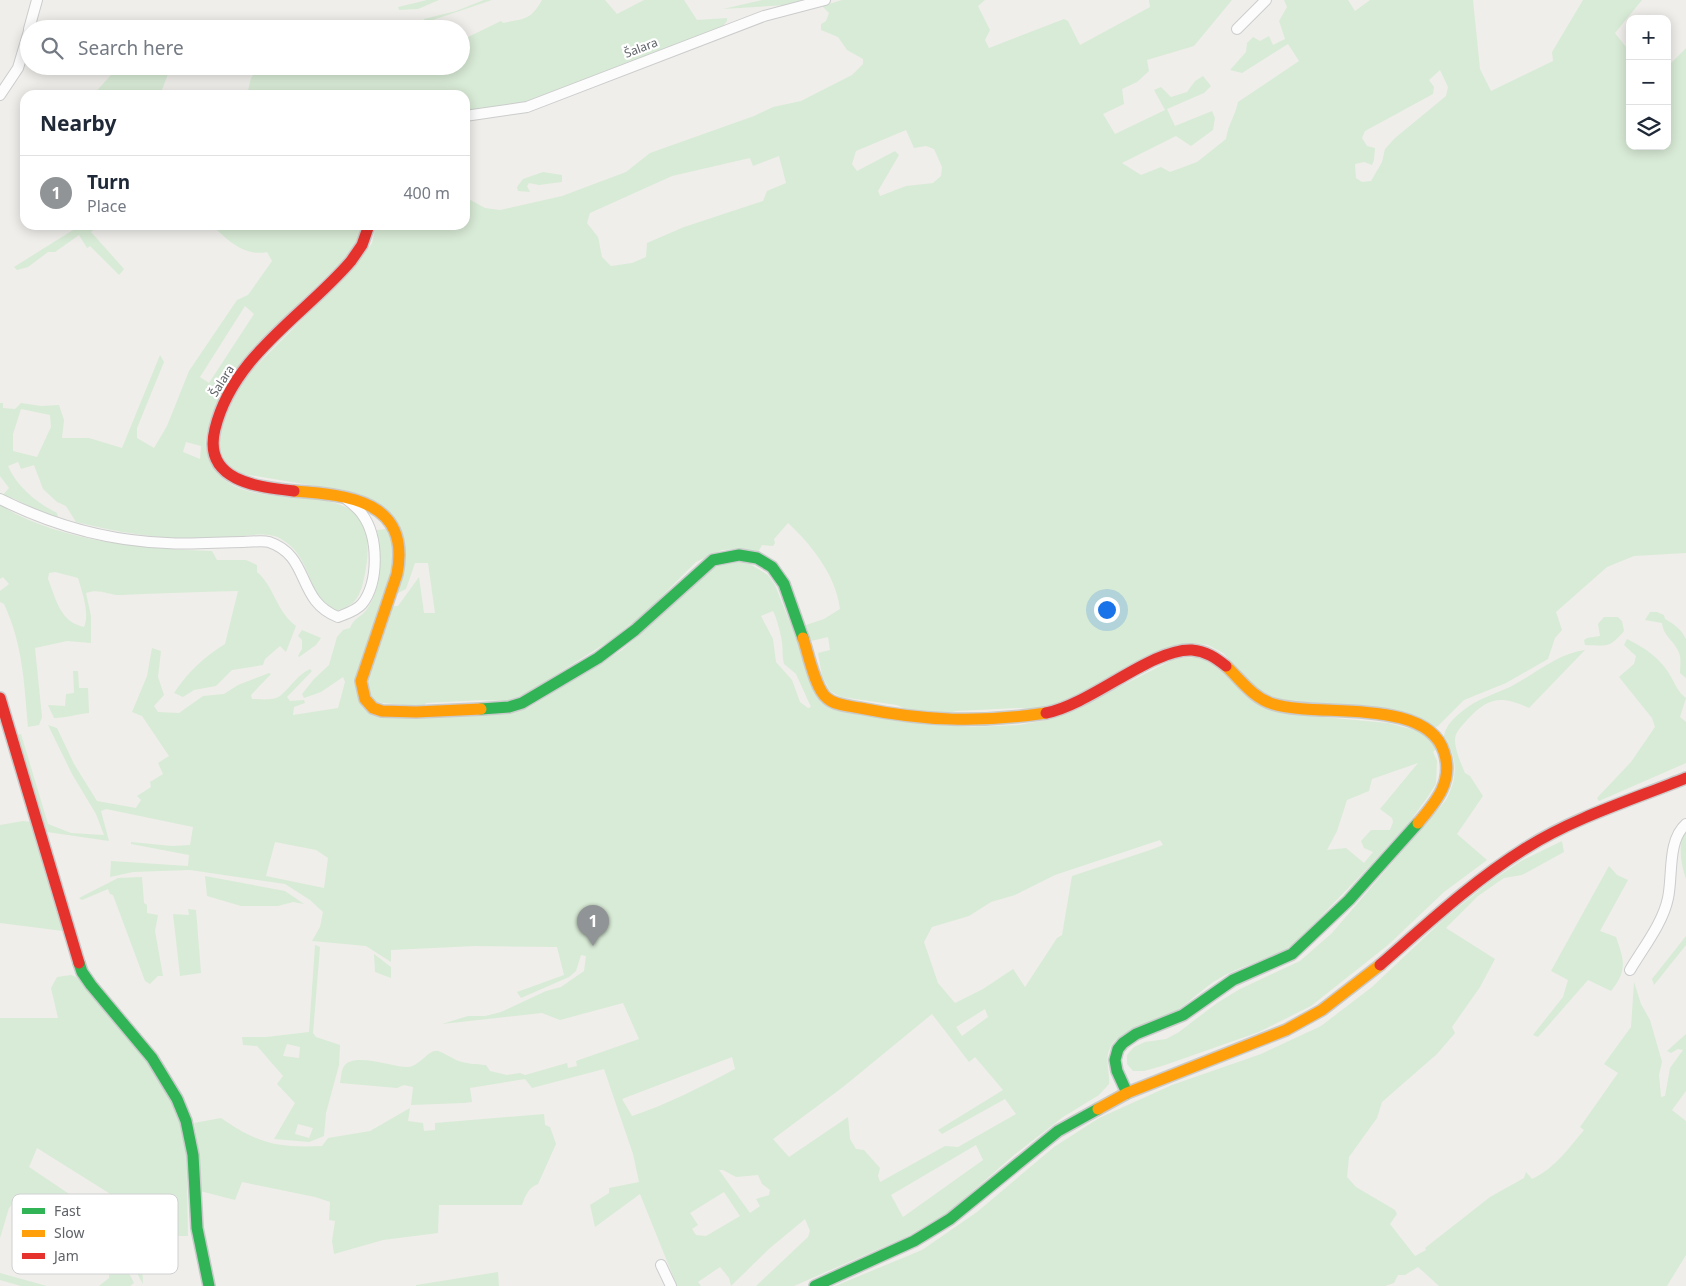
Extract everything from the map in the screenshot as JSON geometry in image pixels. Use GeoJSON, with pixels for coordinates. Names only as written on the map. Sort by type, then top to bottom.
{"type":"FeatureCollection","features":[{"type":"Feature","properties":{"kind":"street"},"geometry":{"type":"LineString","coordinates":[[32,20],[37,0]]}},
{"type":"Feature","properties":{"kind":"street","name":"Šalara"},"geometry":{"type":"LineString","coordinates":[[470,115],[527,107],[764,16],[826,0]]}},
{"type":"Feature","properties":{"kind":"street"},"geometry":{"type":"LineString","coordinates":[[1237,29],[1266,0]]}},
{"type":"Feature","properties":{"kind":"street"},"geometry":{"type":"LineString","coordinates":[[0,95],[18,68],[20,61]]}},
{"type":"Feature","properties":{"kind":"street","name":"Šalara"},"geometry":{"type":"LineString","coordinates":[[368,230],[365,242],[350,264],[268,343],[238,377],[222,405],[212,438],[214,458],[224,470],[242,482],[344,497],[368,504],[385,518],[400,548],[399,562],[385,612],[361,681],[362,693],[374,709],[385,713],[508,707],[522,704],[605,652],[635,630],[713,560],[740,555],[757,558],[772,567],[784,584],[797,617],[817,681],[826,698],[838,703],[940,721],[1038,714],[1068,707],[1156,660],[1173,652],[1189,650],[1206,652],[1220,659],[1262,700],[1287,708],[1388,717],[1415,722],[1427,728],[1440,739],[1448,762],[1445,789],[1415,826],[1350,899],[1293,954],[1232,980],[1177,1018],[1144,1031],[1125,1042],[1117,1050],[1115,1064],[1127,1093]]}},
{"type":"Feature","properties":{"kind":"street"},"geometry":{"type":"LineString","coordinates":[[0,499],[31,514],[108,536],[167,543],[267,541],[283,547],[296,561],[310,596],[324,612],[338,617],[361,605],[370,587],[374,555],[372,536],[363,514],[344,497]]}},
{"type":"Feature","properties":{"kind":"street"},"geometry":{"type":"LineString","coordinates":[[0,698],[82,972],[160,1066],[188,1125],[195,1204],[204,1270],[209,1286]]}},
{"type":"Feature","properties":{"kind":"street"},"geometry":{"type":"LineString","coordinates":[[815,1286],[914,1241],[950,1220],[1058,1131],[1127,1093],[1286,1030],[1322,1010],[1363,980],[1474,883],[1527,847],[1582,820],[1686,778]]}},
{"type":"Feature","properties":{"kind":"street"},"geometry":{"type":"LineString","coordinates":[[1630,970],[1659,922],[1668,899],[1670,866],[1677,840],[1686,824]]}},
{"type":"Feature","properties":{"kind":"street"},"geometry":{"type":"LineString","coordinates":[[661,1265],[671,1286]]}},
{"type":"Feature","properties":{"kind":"green space"},"geometry":{"type":"Polygon","coordinates":[[[427,0],[439,0],[418,9],[399,10],[398,7],[427,0]]]}},
{"type":"Feature","properties":{"kind":"green space"},"geometry":{"type":"Polygon","coordinates":[[[484,0],[492,0],[433,20],[424,20],[456,11],[484,0]]]}},
{"type":"Feature","properties":{"kind":"green space"},"geometry":{"type":"Polygon","coordinates":[[[542,0],[605,0],[617,14],[644,0],[684,0],[697,20],[727,18],[727,21],[723,26],[690,41],[535,100],[510,106],[470,110],[470,90],[248,90],[253,75],[470,75],[470,36],[501,21],[503,23],[526,18],[538,7],[542,0]]]}},
{"type":"Feature","properties":{"kind":"green space"},"geometry":{"type":"Polygon","coordinates":[[[762,0],[802,0],[788,5],[723,9],[762,0]]]}},
{"type":"Feature","properties":{"kind":"green space"},"geometry":{"type":"Polygon","coordinates":[[[842,0],[985,0],[978,6],[990,30],[985,40],[989,48],[1064,19],[1068,21],[1080,45],[1150,7],[1149,0],[1232,0],[1194,46],[1147,60],[1149,71],[1137,82],[1122,89],[1124,104],[1103,114],[1115,134],[1165,110],[1154,90],[1161,87],[1171,97],[1187,92],[1195,81],[1203,76],[1211,86],[1204,93],[1167,109],[1175,126],[1212,111],[1215,118],[1213,130],[1191,146],[1176,136],[1122,163],[1141,175],[1161,167],[1170,172],[1197,162],[1226,139],[1238,102],[1299,61],[1288,44],[1242,73],[1230,70],[1246,52],[1247,43],[1253,37],[1260,41],[1269,36],[1273,45],[1285,39],[1279,21],[1287,7],[1284,0],[1348,0],[1355,11],[1370,0],[1473,0],[1480,69],[1491,91],[1553,61],[1552,52],[1583,0],[1642,0],[1630,15],[1626,15],[1626,20],[1615,33],[1626,47],[1626,150],[1671,150],[1671,63],[1686,48],[1686,553],[1634,556],[1607,567],[1556,612],[1562,630],[1555,638],[1548,659],[1506,683],[1464,700],[1437,727],[1285,702],[1257,690],[1223,653],[1208,645],[1193,643],[1070,701],[1039,710],[1020,708],[956,711],[939,716],[909,711],[897,705],[841,697],[830,691],[822,676],[818,653],[830,650],[828,637],[811,641],[806,625],[824,619],[840,609],[838,597],[828,573],[814,551],[788,523],[774,539],[775,543],[773,546],[762,545],[758,552],[740,549],[722,550],[696,562],[650,608],[614,638],[525,694],[507,701],[483,700],[426,703],[423,707],[373,702],[366,685],[393,606],[398,606],[419,577],[424,613],[435,613],[428,563],[415,563],[406,589],[396,594],[400,528],[339,490],[237,473],[220,456],[218,435],[231,403],[247,375],[357,264],[372,243],[375,230],[470,230],[470,200],[485,208],[500,210],[562,196],[626,172],[650,153],[754,116],[773,107],[801,101],[852,75],[863,64],[863,59],[847,50],[838,37],[821,30],[821,24],[826,21],[829,13],[822,6],[842,0]],[[1440,70],[1429,80],[1434,87],[1433,94],[1365,131],[1362,138],[1367,146],[1375,148],[1374,160],[1372,165],[1364,162],[1355,164],[1356,178],[1362,182],[1371,181],[1382,162],[1385,149],[1395,138],[1446,96],[1448,87],[1440,70]],[[906,130],[856,151],[852,164],[857,171],[895,151],[899,155],[878,191],[880,196],[906,186],[933,183],[941,176],[942,167],[934,149],[926,146],[914,148],[906,130]],[[779,156],[753,166],[750,158],[672,176],[590,213],[587,223],[598,237],[602,257],[611,266],[632,263],[646,257],[647,243],[684,227],[763,201],[767,191],[786,183],[779,156]]]}},
{"type":"Feature","properties":{"kind":"green space"},"geometry":{"type":"Polygon","coordinates":[[[111,75],[168,75],[162,90],[97,90],[111,75]]]}},
{"type":"Feature","properties":{"kind":"green space"},"geometry":{"type":"Polygon","coordinates":[[[543,172],[562,175],[562,182],[539,185],[529,183],[527,186],[530,192],[518,191],[517,187],[523,179],[543,172]]]}},
{"type":"Feature","properties":{"kind":"green space"},"geometry":{"type":"Polygon","coordinates":[[[73,230],[93,230],[91,232],[124,269],[119,275],[90,246],[87,248],[79,235],[55,252],[48,252],[28,267],[17,270],[14,267],[73,230]]]}},
{"type":"Feature","properties":{"kind":"green space"},"geometry":{"type":"Polygon","coordinates":[[[217,230],[361,230],[360,238],[346,258],[298,304],[207,432],[206,442],[207,455],[214,468],[233,485],[258,493],[314,499],[339,504],[358,517],[367,540],[364,578],[358,596],[351,604],[341,609],[334,611],[325,604],[318,595],[304,565],[291,546],[281,539],[270,535],[192,539],[172,538],[114,531],[76,522],[66,506],[57,502],[43,489],[34,465],[21,469],[18,462],[8,466],[17,481],[35,499],[57,513],[58,517],[41,512],[13,498],[11,501],[2,496],[9,488],[0,476],[0,403],[3,403],[3,408],[15,409],[21,403],[41,406],[59,405],[64,420],[62,438],[89,438],[122,448],[160,355],[164,362],[137,428],[137,438],[154,448],[167,426],[189,371],[237,300],[248,295],[272,261],[267,252],[251,252],[229,241],[217,230]],[[245,306],[200,377],[209,383],[254,314],[245,306]],[[21,409],[13,434],[13,451],[37,457],[51,427],[50,415],[21,409]],[[186,442],[183,452],[200,459],[201,446],[186,442]]]}},
{"type":"Feature","properties":{"kind":"green space"},"geometry":{"type":"Polygon","coordinates":[[[0,505],[24,518],[49,528],[75,535],[130,545],[212,551],[217,560],[246,560],[257,565],[257,572],[267,584],[289,620],[296,626],[286,652],[280,646],[265,659],[263,665],[232,670],[216,686],[194,690],[183,697],[174,693],[191,672],[210,654],[225,644],[238,591],[120,595],[99,591],[86,593],[91,616],[91,643],[67,641],[35,648],[42,717],[39,725],[28,727],[24,679],[19,649],[4,604],[0,602],[0,591],[9,584],[3,577],[0,579],[0,505]],[[55,572],[49,573],[48,579],[64,615],[69,620],[84,627],[86,609],[78,578],[55,572]]]}},
{"type":"Feature","properties":{"kind":"green space"},"geometry":{"type":"Polygon","coordinates":[[[386,529],[392,541],[391,575],[362,657],[369,713],[382,718],[514,712],[528,708],[622,650],[711,570],[718,566],[738,562],[750,564],[768,575],[775,585],[818,694],[941,725],[971,727],[1019,725],[1068,713],[1176,658],[1201,657],[1290,714],[1388,723],[1426,733],[1438,747],[1433,752],[1437,761],[1436,784],[1408,824],[1296,942],[1278,953],[1229,973],[1207,986],[1184,1006],[1171,1014],[1130,1031],[1116,1040],[1111,1046],[1108,1055],[1109,1084],[1099,1095],[1063,1117],[1014,1155],[950,1211],[906,1237],[794,1286],[756,1286],[808,1237],[810,1231],[805,1219],[770,1248],[731,1286],[729,1278],[720,1267],[698,1282],[701,1286],[677,1286],[640,1194],[595,1227],[590,1205],[609,1193],[609,1188],[639,1182],[633,1154],[604,1069],[532,1088],[525,1079],[470,1088],[472,1102],[464,1103],[411,1105],[413,1087],[404,1085],[397,1088],[340,1083],[343,1068],[347,1063],[354,1060],[409,1067],[431,1052],[438,1051],[459,1061],[486,1065],[490,1071],[507,1075],[520,1073],[525,1075],[567,1063],[568,1068],[577,1066],[576,1061],[639,1039],[623,1003],[560,1020],[542,1013],[442,1024],[468,1016],[485,1016],[501,1012],[546,991],[561,987],[584,971],[586,956],[581,955],[576,971],[569,977],[521,998],[517,992],[564,975],[557,947],[475,946],[391,950],[391,962],[366,946],[312,941],[320,927],[323,912],[310,900],[285,884],[190,870],[133,872],[110,877],[111,861],[188,866],[189,855],[131,844],[131,842],[172,846],[190,845],[193,827],[106,809],[101,811],[109,841],[47,832],[17,735],[21,734],[48,824],[71,833],[104,835],[96,814],[72,774],[48,725],[57,728],[74,764],[97,801],[136,808],[141,800],[137,796],[151,787],[150,782],[163,774],[158,763],[169,756],[142,716],[132,712],[147,676],[152,648],[161,651],[158,677],[164,695],[154,706],[158,712],[179,713],[203,696],[224,694],[238,685],[269,673],[271,674],[251,695],[252,699],[274,699],[280,696],[301,674],[310,669],[312,671],[287,697],[290,701],[304,700],[305,703],[294,707],[293,715],[338,708],[345,682],[343,677],[321,692],[304,698],[302,694],[329,665],[337,637],[343,630],[350,628],[353,622],[365,612],[372,600],[376,591],[379,571],[377,530],[386,529]],[[773,611],[761,616],[773,639],[776,662],[792,680],[800,702],[808,708],[811,707],[796,674],[784,664],[781,635],[773,611]],[[1418,763],[1372,779],[1369,791],[1347,800],[1337,831],[1327,850],[1346,848],[1364,863],[1373,852],[1364,848],[1361,841],[1371,830],[1390,830],[1393,822],[1392,818],[1380,809],[1418,763]],[[1160,840],[1055,875],[1015,895],[991,902],[969,916],[932,927],[924,942],[938,983],[955,1003],[983,989],[1013,969],[1025,987],[1057,938],[1062,935],[1072,876],[1163,845],[1160,840]],[[275,842],[266,876],[324,888],[328,858],[316,850],[275,842]],[[985,1009],[956,1027],[962,1036],[988,1017],[985,1009]],[[932,1014],[843,1087],[773,1139],[789,1157],[848,1117],[850,1139],[856,1149],[864,1150],[880,1168],[878,1176],[880,1182],[945,1146],[958,1147],[1016,1114],[1005,1099],[942,1134],[938,1130],[1003,1090],[975,1057],[969,1062],[932,1014]],[[732,1057],[622,1099],[632,1116],[671,1101],[735,1069],[732,1057]],[[976,1145],[891,1195],[903,1217],[983,1160],[976,1145]],[[719,1170],[750,1213],[760,1206],[756,1199],[769,1195],[770,1190],[762,1184],[758,1175],[736,1177],[723,1170],[719,1170]],[[724,1192],[690,1213],[698,1225],[692,1229],[696,1235],[706,1236],[740,1216],[724,1192]]]}},
{"type":"Feature","properties":{"kind":"green space"},"geometry":{"type":"Polygon","coordinates":[[[1650,612],[1664,615],[1665,619],[1677,627],[1686,639],[1686,678],[1680,673],[1678,651],[1665,632],[1662,623],[1645,620],[1650,612]]]}},
{"type":"Feature","properties":{"kind":"green space"},"geometry":{"type":"Polygon","coordinates":[[[1604,617],[1618,617],[1622,621],[1624,631],[1615,641],[1608,645],[1585,645],[1584,640],[1587,638],[1600,636],[1598,624],[1604,617]]]}},
{"type":"Feature","properties":{"kind":"green space"},"geometry":{"type":"Polygon","coordinates":[[[302,630],[321,638],[316,645],[299,657],[302,649],[302,640],[298,636],[302,630]]]}},
{"type":"Feature","properties":{"kind":"green space"},"geometry":{"type":"Polygon","coordinates":[[[1627,639],[1657,659],[1686,698],[1680,717],[1686,722],[1686,763],[1599,801],[1597,798],[1631,762],[1655,727],[1652,718],[1619,677],[1634,664],[1636,656],[1624,645],[1627,639]]]}},
{"type":"Feature","properties":{"kind":"green space"},"geometry":{"type":"Polygon","coordinates":[[[1585,650],[1529,708],[1503,700],[1488,703],[1475,712],[1456,734],[1458,757],[1465,773],[1470,776],[1483,796],[1457,834],[1487,860],[1444,892],[1388,945],[1311,1006],[1259,1032],[1165,1065],[1144,1071],[1133,1071],[1127,1064],[1127,1055],[1134,1047],[1145,1042],[1166,1039],[1179,1032],[1217,1003],[1240,989],[1300,961],[1332,933],[1446,800],[1453,783],[1455,768],[1452,753],[1444,736],[1449,724],[1455,717],[1475,702],[1510,687],[1565,655],[1585,650]]]}},
{"type":"Feature","properties":{"kind":"green space"},"geometry":{"type":"Polygon","coordinates":[[[73,671],[78,671],[79,688],[88,688],[89,713],[54,718],[48,705],[65,706],[66,694],[74,693],[73,671]]]}},
{"type":"Feature","properties":{"kind":"green space"},"geometry":{"type":"Polygon","coordinates":[[[23,821],[32,822],[63,931],[0,923],[0,825],[23,821]]]}},
{"type":"Feature","properties":{"kind":"green space"},"geometry":{"type":"Polygon","coordinates":[[[1686,830],[1686,879],[1681,861],[1681,841],[1686,830]]]}},
{"type":"Feature","properties":{"kind":"green space"},"geometry":{"type":"Polygon","coordinates":[[[1562,841],[1564,852],[1522,875],[1504,878],[1478,896],[1446,928],[1495,959],[1480,987],[1452,1027],[1455,1033],[1437,1054],[1382,1102],[1377,1118],[1349,1157],[1347,1177],[1356,1187],[1395,1210],[1397,1214],[1390,1224],[1415,1256],[1426,1250],[1425,1248],[1490,1197],[1524,1178],[1526,1172],[1532,1179],[1540,1175],[1561,1158],[1584,1130],[1580,1127],[1618,1073],[1604,1064],[1631,1027],[1634,982],[1641,1004],[1650,1020],[1662,1062],[1659,1075],[1661,1097],[1665,1096],[1670,1068],[1683,1050],[1678,1049],[1671,1053],[1667,1051],[1686,1034],[1686,1091],[1672,1110],[1686,1121],[1686,1255],[1667,1286],[1439,1286],[1418,1267],[1405,1275],[1398,1275],[1394,1283],[1385,1286],[835,1286],[922,1250],[977,1212],[1054,1147],[1099,1118],[1172,1085],[1261,1054],[1321,1026],[1372,987],[1444,919],[1491,881],[1521,861],[1562,841]]]}},
{"type":"Feature","properties":{"kind":"green space"},"geometry":{"type":"Polygon","coordinates":[[[1609,866],[1617,875],[1628,880],[1600,931],[1616,937],[1623,965],[1620,977],[1611,991],[1588,980],[1538,1037],[1533,1035],[1563,997],[1568,980],[1551,971],[1609,866]]]}},
{"type":"Feature","properties":{"kind":"green space"},"geometry":{"type":"Polygon","coordinates":[[[205,876],[285,891],[304,904],[293,902],[278,906],[241,906],[207,896],[205,876]]]}},
{"type":"Feature","properties":{"kind":"green space"},"geometry":{"type":"Polygon","coordinates":[[[142,877],[144,903],[147,905],[147,913],[158,915],[155,931],[163,976],[158,976],[150,984],[145,981],[113,895],[110,894],[108,889],[82,900],[79,898],[118,878],[142,877]]]}},
{"type":"Feature","properties":{"kind":"green space"},"geometry":{"type":"Polygon","coordinates":[[[188,909],[196,910],[201,973],[180,976],[173,914],[189,915],[188,909]]]}},
{"type":"Feature","properties":{"kind":"green space"},"geometry":{"type":"Polygon","coordinates":[[[1686,936],[1686,945],[1654,985],[1652,979],[1686,936]]]}},
{"type":"Feature","properties":{"kind":"green space"},"geometry":{"type":"Polygon","coordinates":[[[315,945],[320,947],[313,1033],[316,1037],[340,1045],[339,1065],[326,1113],[324,1136],[309,1142],[274,1139],[295,1103],[277,1084],[283,1076],[257,1046],[243,1045],[242,1037],[266,1037],[309,1032],[315,945]],[[287,1044],[283,1056],[299,1058],[300,1047],[287,1044]],[[298,1124],[295,1134],[309,1138],[313,1128],[298,1124]]]}},
{"type":"Feature","properties":{"kind":"green space"},"geometry":{"type":"Polygon","coordinates":[[[374,954],[391,967],[391,978],[375,972],[374,954]]]}},
{"type":"Feature","properties":{"kind":"green space"},"geometry":{"type":"Polygon","coordinates":[[[71,975],[82,979],[111,1012],[173,1099],[186,1138],[188,1236],[178,1236],[178,1194],[110,1194],[37,1148],[29,1167],[69,1194],[12,1194],[12,1204],[9,1208],[0,1238],[0,1018],[58,1018],[51,988],[57,977],[71,975]]]}},
{"type":"Feature","properties":{"kind":"green space"},"geometry":{"type":"Polygon","coordinates":[[[410,1108],[408,1121],[423,1123],[424,1131],[435,1130],[435,1123],[544,1114],[545,1125],[550,1127],[556,1144],[538,1184],[526,1195],[522,1205],[439,1205],[438,1233],[383,1240],[334,1254],[332,1241],[335,1221],[329,1220],[330,1202],[315,1197],[242,1182],[235,1200],[200,1191],[198,1146],[194,1123],[221,1118],[246,1133],[268,1142],[292,1146],[322,1146],[328,1138],[370,1131],[410,1108]]]}},
{"type":"Feature","properties":{"kind":"green space"},"geometry":{"type":"Polygon","coordinates":[[[498,1272],[499,1286],[416,1286],[416,1285],[498,1272]]]}},
{"type":"Feature","properties":{"kind":"green space"},"geometry":{"type":"Polygon","coordinates":[[[0,1273],[47,1286],[21,1286],[0,1280],[0,1273]]]}},
{"type":"Feature","properties":{"kind":"green space"},"geometry":{"type":"Polygon","coordinates":[[[109,1274],[129,1274],[134,1283],[130,1286],[99,1286],[109,1278],[109,1274]]]}},
{"type":"Feature","properties":{"kind":"green space"},"geometry":{"type":"Polygon","coordinates":[[[137,1274],[143,1274],[143,1284],[137,1274]]]}},
{"type":"Feature","properties":{"kind":"traffic: fast"},"geometry":{"type":"LineString","coordinates":[[481,709],[509,707],[522,703],[598,658],[635,630],[713,560],[739,555],[757,558],[772,567],[784,584],[803,638]]}},
{"type":"Feature","properties":{"kind":"traffic: fast"},"geometry":{"type":"LineString","coordinates":[[1127,1093],[1117,1071],[1115,1060],[1118,1049],[1123,1043],[1136,1034],[1183,1015],[1233,980],[1292,954],[1349,900],[1418,823]]}},
{"type":"Feature","properties":{"kind":"traffic: fast"},"geometry":{"type":"LineString","coordinates":[[79,963],[82,972],[91,985],[152,1058],[177,1099],[186,1121],[193,1155],[197,1228],[209,1286]]}},
{"type":"Feature","properties":{"kind":"traffic: fast"},"geometry":{"type":"LineString","coordinates":[[815,1286],[914,1241],[950,1219],[1058,1131],[1098,1109]]}},
{"type":"Feature","properties":{"kind":"traffic: slow"},"geometry":{"type":"LineString","coordinates":[[294,491],[335,495],[354,500],[371,507],[385,517],[395,531],[399,550],[397,574],[361,681],[365,699],[373,708],[382,711],[416,712],[481,709]]}},
{"type":"Feature","properties":{"kind":"traffic: slow"},"geometry":{"type":"LineString","coordinates":[[803,638],[819,687],[827,698],[838,704],[907,716],[952,719],[998,718],[1046,713]]}},
{"type":"Feature","properties":{"kind":"traffic: slow"},"geometry":{"type":"LineString","coordinates":[[1226,666],[1259,698],[1273,704],[1293,708],[1394,716],[1416,723],[1434,735],[1444,752],[1447,772],[1445,782],[1437,799],[1418,823]]}},
{"type":"Feature","properties":{"kind":"traffic: slow"},"geometry":{"type":"LineString","coordinates":[[1098,1109],[1127,1093],[1286,1030],[1322,1010],[1380,965]]}},
{"type":"Feature","properties":{"kind":"traffic: jam"},"geometry":{"type":"LineString","coordinates":[[294,491],[249,483],[236,478],[225,470],[217,460],[213,446],[215,429],[224,403],[237,379],[272,338],[351,261],[362,245],[367,230]]}},
{"type":"Feature","properties":{"kind":"traffic: jam"},"geometry":{"type":"LineString","coordinates":[[1046,713],[1064,708],[1140,667],[1176,652],[1192,650],[1206,653],[1226,666]]}},
{"type":"Feature","properties":{"kind":"traffic: jam"},"geometry":{"type":"LineString","coordinates":[[0,698],[79,963]]}},
{"type":"Feature","properties":{"kind":"traffic: jam"},"geometry":{"type":"LineString","coordinates":[[1380,965],[1487,874],[1526,848],[1544,837],[1584,818],[1686,778]]}},
{"type":"Feature","properties":{"kind":"place","name":"Turn"},"geometry":{"type":"Point","coordinates":[593,946]}}]}
